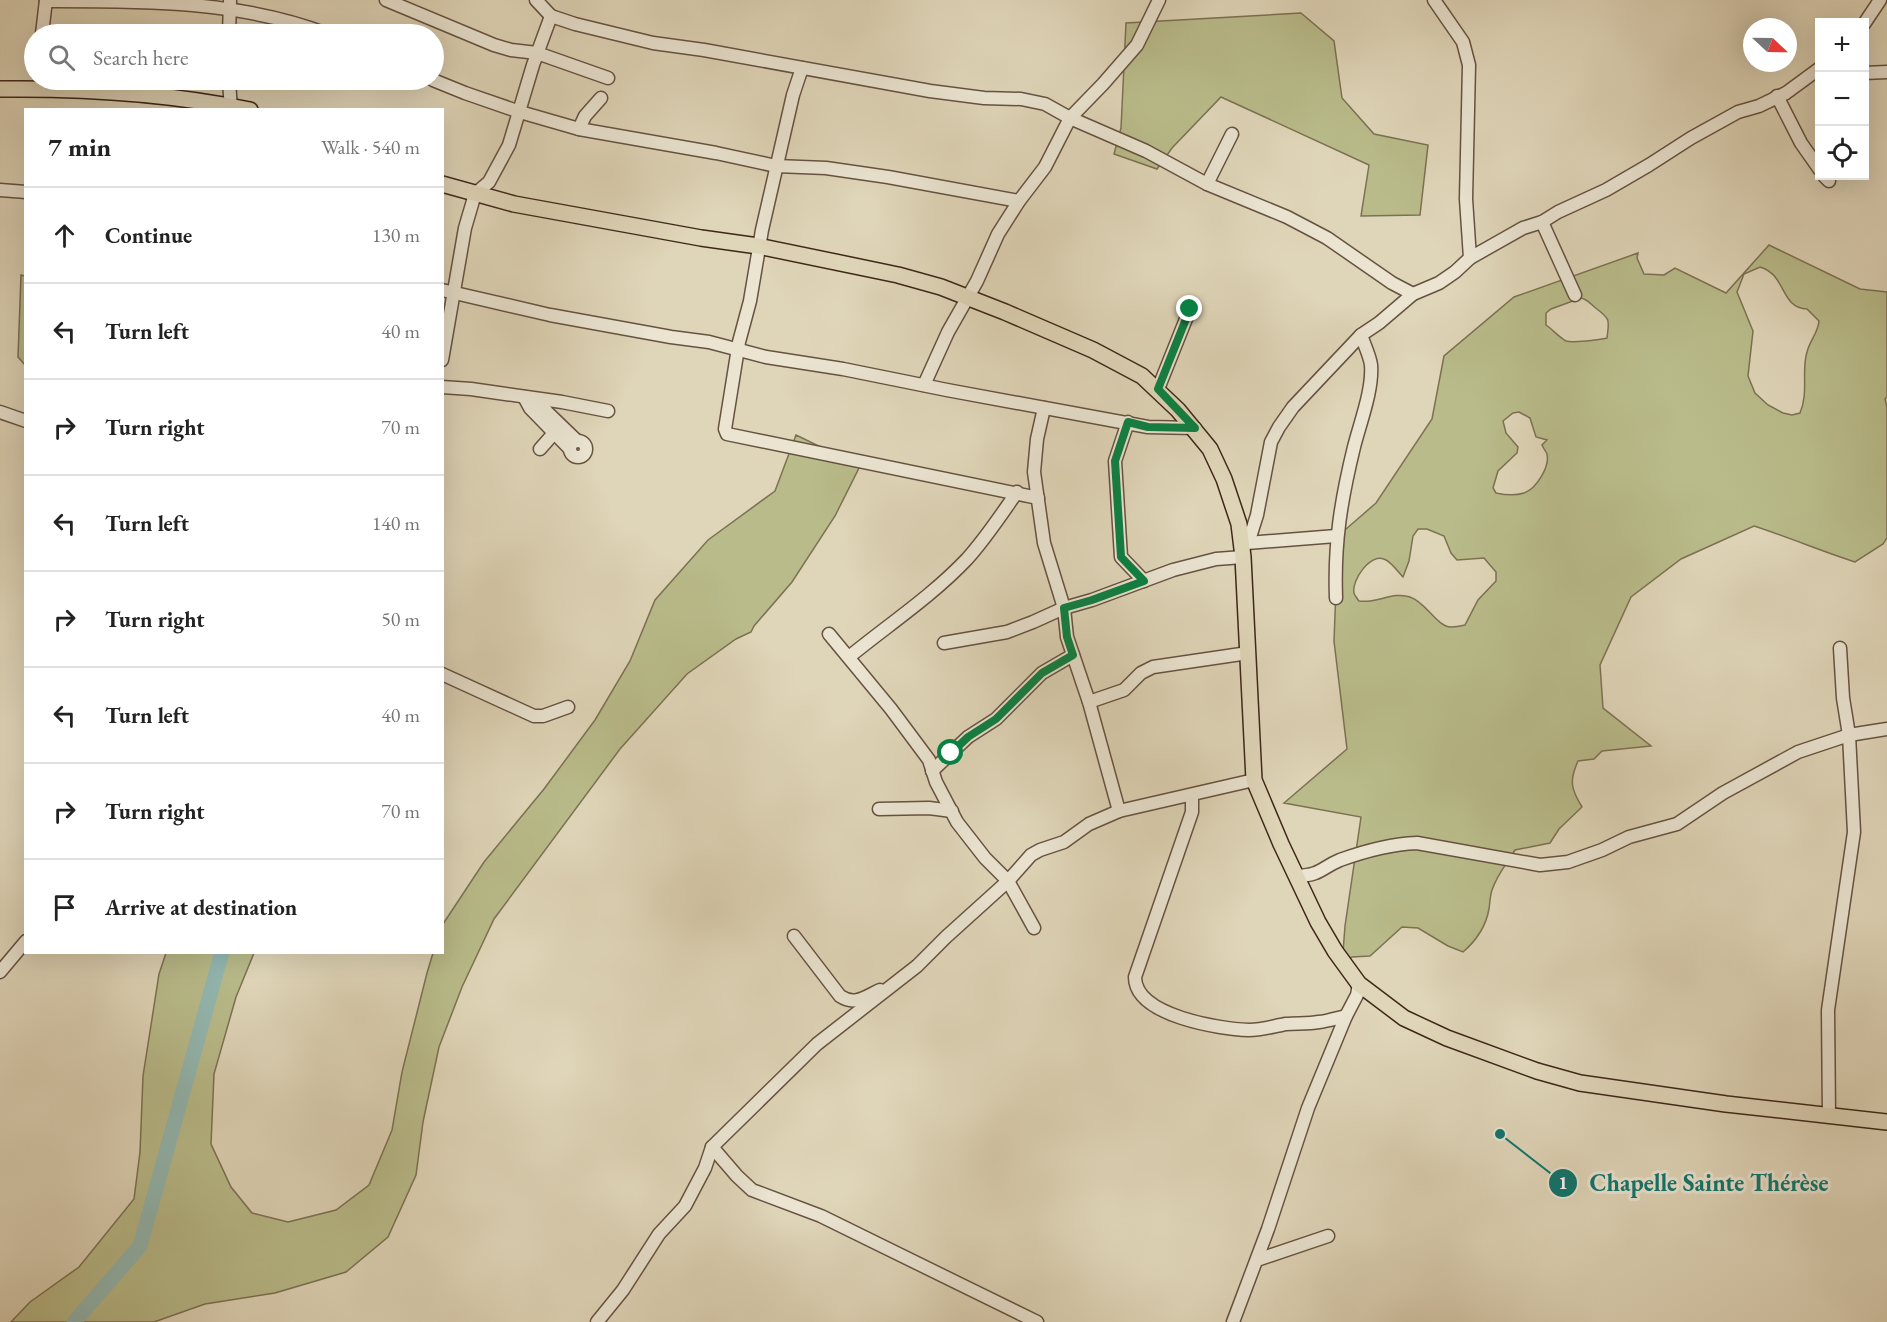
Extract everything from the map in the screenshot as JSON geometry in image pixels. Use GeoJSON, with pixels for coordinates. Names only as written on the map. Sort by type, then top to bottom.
{"type":"FeatureCollection","features":[{"type":"Feature","properties":{"kind":"main road"},"geometry":{"type":"LineString","coordinates":[[0,89],[24,86]]}},
{"type":"Feature","properties":{"kind":"main road"},"geometry":{"type":"LineString","coordinates":[[97,90],[156,96],[231,108]]}},
{"type":"Feature","properties":{"kind":"main road"},"geometry":{"type":"LineString","coordinates":[[444,185],[514,204],[637,227],[758,246],[898,275],[941,287],[1094,350],[1142,376],[1158,389],[1195,428],[1210,449],[1224,479],[1239,524],[1244,550],[1254,780],[1281,844],[1326,937],[1359,984],[1387,1006],[1447,1038],[1537,1071],[1580,1083],[1736,1106],[1887,1122]]}},
{"type":"Feature","properties":{"kind":"street"},"geometry":{"type":"LineString","coordinates":[[43,24],[46,0],[230,4],[299,24]]}},
{"type":"Feature","properties":{"kind":"street"},"geometry":{"type":"LineString","coordinates":[[386,0],[444,24]]}},
{"type":"Feature","properties":{"kind":"street"},"geometry":{"type":"LineString","coordinates":[[536,0],[551,16],[653,44],[704,50],[930,91],[984,98],[1021,99],[1045,104],[1146,151],[1207,184],[1287,217],[1327,238],[1392,283],[1413,294]]}},
{"type":"Feature","properties":{"kind":"street"},"geometry":{"type":"LineString","coordinates":[[924,385],[998,234],[1045,167],[1070,117],[1137,45],[1159,0]]}},
{"type":"Feature","properties":{"kind":"street"},"geometry":{"type":"LineString","coordinates":[[1434,0],[1463,42],[1469,65],[1466,199],[1470,258]]}},
{"type":"Feature","properties":{"kind":"street"},"geometry":{"type":"LineString","coordinates":[[1868,18],[1880,0]]}},
{"type":"Feature","properties":{"kind":"street"},"geometry":{"type":"LineString","coordinates":[[229,24],[230,4]]}},
{"type":"Feature","properties":{"kind":"street"},"geometry":{"type":"LineString","coordinates":[[444,337],[448,290],[475,194],[489,182],[509,145],[537,53],[551,16]]}},
{"type":"Feature","properties":{"kind":"street"},"geometry":{"type":"LineString","coordinates":[[444,24],[494,45],[511,50],[537,53],[608,78]]}},
{"type":"Feature","properties":{"kind":"street"},"geometry":{"type":"LineString","coordinates":[[802,68],[758,246],[750,301],[739,342],[725,429],[727,435],[1038,498]]}},
{"type":"Feature","properties":{"kind":"street"},"geometry":{"type":"LineString","coordinates":[[1244,550],[1257,515],[1271,442],[1279,427],[1293,407],[1361,335],[1413,294],[1455,272],[1470,258],[1523,228],[1542,222],[1606,190],[1737,112],[1760,106],[1786,93],[1815,72]]}},
{"type":"Feature","properties":{"kind":"street"},"geometry":{"type":"LineString","coordinates":[[1869,73],[1887,72]]}},
{"type":"Feature","properties":{"kind":"street"},"geometry":{"type":"LineString","coordinates":[[1806,79],[1815,78]]}},
{"type":"Feature","properties":{"kind":"street"},"geometry":{"type":"LineString","coordinates":[[444,84],[520,112],[579,129],[724,154],[776,166],[826,168],[1019,201]]}},
{"type":"Feature","properties":{"kind":"street"},"geometry":{"type":"LineString","coordinates":[[230,90],[231,108]]}},
{"type":"Feature","properties":{"kind":"street"},"geometry":{"type":"LineString","coordinates":[[1777,96],[1801,143],[1815,163]]}},
{"type":"Feature","properties":{"kind":"street"},"geometry":{"type":"LineString","coordinates":[[579,129],[585,116],[601,98]]}},
{"type":"Feature","properties":{"kind":"street"},"geometry":{"type":"LineString","coordinates":[[1207,184],[1232,134]]}},
{"type":"Feature","properties":{"kind":"street"},"geometry":{"type":"LineString","coordinates":[[0,190],[24,192]]}},
{"type":"Feature","properties":{"kind":"street"},"geometry":{"type":"LineString","coordinates":[[1542,222],[1575,295]]}},
{"type":"Feature","properties":{"kind":"street"},"geometry":{"type":"LineString","coordinates":[[448,290],[550,315],[709,342],[766,357],[843,369],[1148,427],[1195,428]]}},
{"type":"Feature","properties":{"kind":"street"},"geometry":{"type":"LineString","coordinates":[[1158,389],[1190,309]]}},
{"type":"Feature","properties":{"kind":"street"},"geometry":{"type":"LineString","coordinates":[[1336,598],[1336,536],[1347,477],[1369,388],[1371,364],[1361,335]]}},
{"type":"Feature","properties":{"kind":"street"},"geometry":{"type":"LineString","coordinates":[[444,387],[471,388],[608,411]]}},
{"type":"Feature","properties":{"kind":"street"},"geometry":{"type":"LineString","coordinates":[[530,398],[547,412],[574,445],[555,432],[530,408],[530,398]]}},
{"type":"Feature","properties":{"kind":"street"},"geometry":{"type":"LineString","coordinates":[[1044,408],[1037,439],[1034,472],[1044,543],[1064,608],[1067,637],[1089,702],[1119,811]]}},
{"type":"Feature","properties":{"kind":"street"},"geometry":{"type":"LineString","coordinates":[[0,412],[24,420]]}},
{"type":"Feature","properties":{"kind":"street"},"geometry":{"type":"LineString","coordinates":[[1128,422],[1115,461],[1121,557],[1144,581]]}},
{"type":"Feature","properties":{"kind":"street"},"geometry":{"type":"LineString","coordinates":[[540,449],[555,432]]}},
{"type":"Feature","properties":{"kind":"street"},"geometry":{"type":"LineString","coordinates":[[849,657],[966,560],[1017,492]]}},
{"type":"Feature","properties":{"kind":"street"},"geometry":{"type":"LineString","coordinates":[[944,644],[1007,632],[1064,608],[1173,570],[1244,550],[1336,536]]}},
{"type":"Feature","properties":{"kind":"street"},"geometry":{"type":"LineString","coordinates":[[829,634],[891,709],[929,760],[936,782],[957,822],[967,837],[1008,881],[1034,928]]}},
{"type":"Feature","properties":{"kind":"street"},"geometry":{"type":"LineString","coordinates":[[1829,1116],[1828,1010],[1854,832],[1849,735],[1843,698],[1840,648]]}},
{"type":"Feature","properties":{"kind":"street"},"geometry":{"type":"LineString","coordinates":[[1089,702],[1124,690],[1141,673],[1153,667],[1248,653]]}},
{"type":"Feature","properties":{"kind":"street"},"geometry":{"type":"LineString","coordinates":[[932,771],[968,737],[996,719],[1042,673],[1073,655]]}},
{"type":"Feature","properties":{"kind":"street"},"geometry":{"type":"LineString","coordinates":[[444,675],[534,716],[543,716],[568,707]]}},
{"type":"Feature","properties":{"kind":"street"},"geometry":{"type":"LineString","coordinates":[[1298,876],[1312,876],[1337,861],[1371,850],[1418,843],[1540,865],[1568,862],[1629,837],[1677,824],[1723,793],[1798,752],[1849,735],[1887,729]]}},
{"type":"Feature","properties":{"kind":"street"},"geometry":{"type":"LineString","coordinates":[[597,1322],[623,1290],[658,1234],[685,1206],[705,1168],[711,1147],[818,1044],[902,978],[1008,881],[1031,855],[1065,842],[1089,824],[1119,811],[1254,780]]}},
{"type":"Feature","properties":{"kind":"street"},"geometry":{"type":"LineString","coordinates":[[1192,795],[1192,812],[1135,977],[1138,991],[1164,1012],[1207,1024],[1250,1030],[1320,1022],[1346,1016]]}},
{"type":"Feature","properties":{"kind":"street"},"geometry":{"type":"LineString","coordinates":[[879,809],[929,808],[952,811]]}},
{"type":"Feature","properties":{"kind":"street"},"geometry":{"type":"LineString","coordinates":[[794,936],[840,996],[846,1000],[857,1001],[902,978]]}},
{"type":"Feature","properties":{"kind":"street"},"geometry":{"type":"LineString","coordinates":[[0,972],[24,943]]}},
{"type":"Feature","properties":{"kind":"street"},"geometry":{"type":"LineString","coordinates":[[1233,1322],[1257,1260],[1308,1108],[1357,995],[1359,984]]}},
{"type":"Feature","properties":{"kind":"street"},"geometry":{"type":"LineString","coordinates":[[711,1147],[752,1190],[821,1216],[1037,1322]]}},
{"type":"Feature","properties":{"kind":"street"},"geometry":{"type":"LineString","coordinates":[[1257,1260],[1328,1236]]}},
{"type":"Feature","properties":{"kind":"green space"},"geometry":{"type":"Polygon","coordinates":[[[1301,13],[1334,41],[1342,98],[1374,134],[1428,145],[1420,215],[1361,216],[1369,165],[1221,97],[1172,148],[1157,169],[1114,154],[1121,128],[1126,23],[1301,13]]]}},
{"type":"Feature","properties":{"kind":"green space"},"geometry":{"type":"Polygon","coordinates":[[[1769,245],[1860,289],[1887,292],[1887,397],[1885,399],[1887,407],[1887,538],[1883,544],[1855,562],[1754,526],[1681,559],[1631,597],[1600,665],[1603,708],[1651,746],[1602,751],[1594,759],[1578,761],[1572,785],[1582,807],[1559,829],[1550,843],[1515,850],[1494,885],[1483,927],[1473,943],[1463,952],[1418,928],[1402,927],[1370,956],[1352,957],[1342,965],[1345,926],[1361,817],[1284,803],[1347,749],[1334,641],[1338,536],[1376,503],[1432,419],[1444,356],[1514,297],[1638,253],[1637,258],[1644,274],[1664,275],[1675,268],[1726,293],[1769,245]],[[1760,267],[1744,274],[1737,292],[1753,331],[1748,376],[1755,393],[1768,405],[1783,413],[1792,415],[1800,413],[1804,397],[1805,359],[1819,321],[1807,309],[1792,303],[1769,271],[1760,267]],[[1581,298],[1546,313],[1546,325],[1566,341],[1607,338],[1607,318],[1586,300],[1581,298]],[[1519,412],[1513,413],[1503,421],[1506,433],[1518,447],[1517,453],[1498,471],[1493,488],[1496,493],[1506,495],[1517,495],[1529,491],[1541,477],[1547,459],[1542,445],[1547,440],[1536,437],[1530,418],[1519,412]],[[1418,529],[1413,536],[1409,561],[1403,577],[1386,560],[1380,558],[1374,560],[1368,563],[1359,575],[1354,588],[1355,596],[1359,601],[1397,596],[1410,597],[1446,626],[1465,625],[1478,600],[1496,581],[1496,572],[1484,558],[1457,560],[1451,553],[1444,536],[1427,529],[1418,529]]]}},
{"type":"Feature","properties":{"kind":"green space"},"geometry":{"type":"Polygon","coordinates":[[[21,275],[24,276],[24,364],[18,357],[21,275]]]}},
{"type":"Feature","properties":{"kind":"green space"},"geometry":{"type":"Polygon","coordinates":[[[796,435],[860,466],[835,516],[792,582],[751,632],[736,639],[687,674],[620,749],[494,919],[462,987],[439,1047],[423,1122],[416,1175],[388,1237],[346,1272],[275,1293],[205,1304],[154,1322],[11,1322],[30,1302],[79,1267],[134,1199],[140,1152],[143,1076],[159,974],[166,954],[254,954],[236,997],[214,1074],[211,1144],[231,1187],[252,1213],[288,1222],[336,1210],[369,1185],[392,1130],[402,1072],[433,954],[444,954],[444,922],[484,862],[544,789],[595,720],[630,661],[655,600],[708,540],[775,491],[796,435]]]}},
{"type":"Feature","properties":{"kind":"waterway"},"geometry":{"type":"LineString","coordinates":[[74,1322],[140,1246],[221,954]]}},
{"type":"Feature","properties":{"kind":"place","name":"Chapelle Sainte Thérèse"},"geometry":{"type":"Point","coordinates":[1500,1134]}},
{"type":"Feature","properties":{"kind":"route"},"geometry":{"type":"LineString","coordinates":[[951,753],[968,737],[996,719],[1042,673],[1073,655],[1067,637],[1064,608],[1144,581],[1121,557],[1115,461],[1128,422],[1148,427],[1195,428],[1158,389],[1190,309]]}}]}
